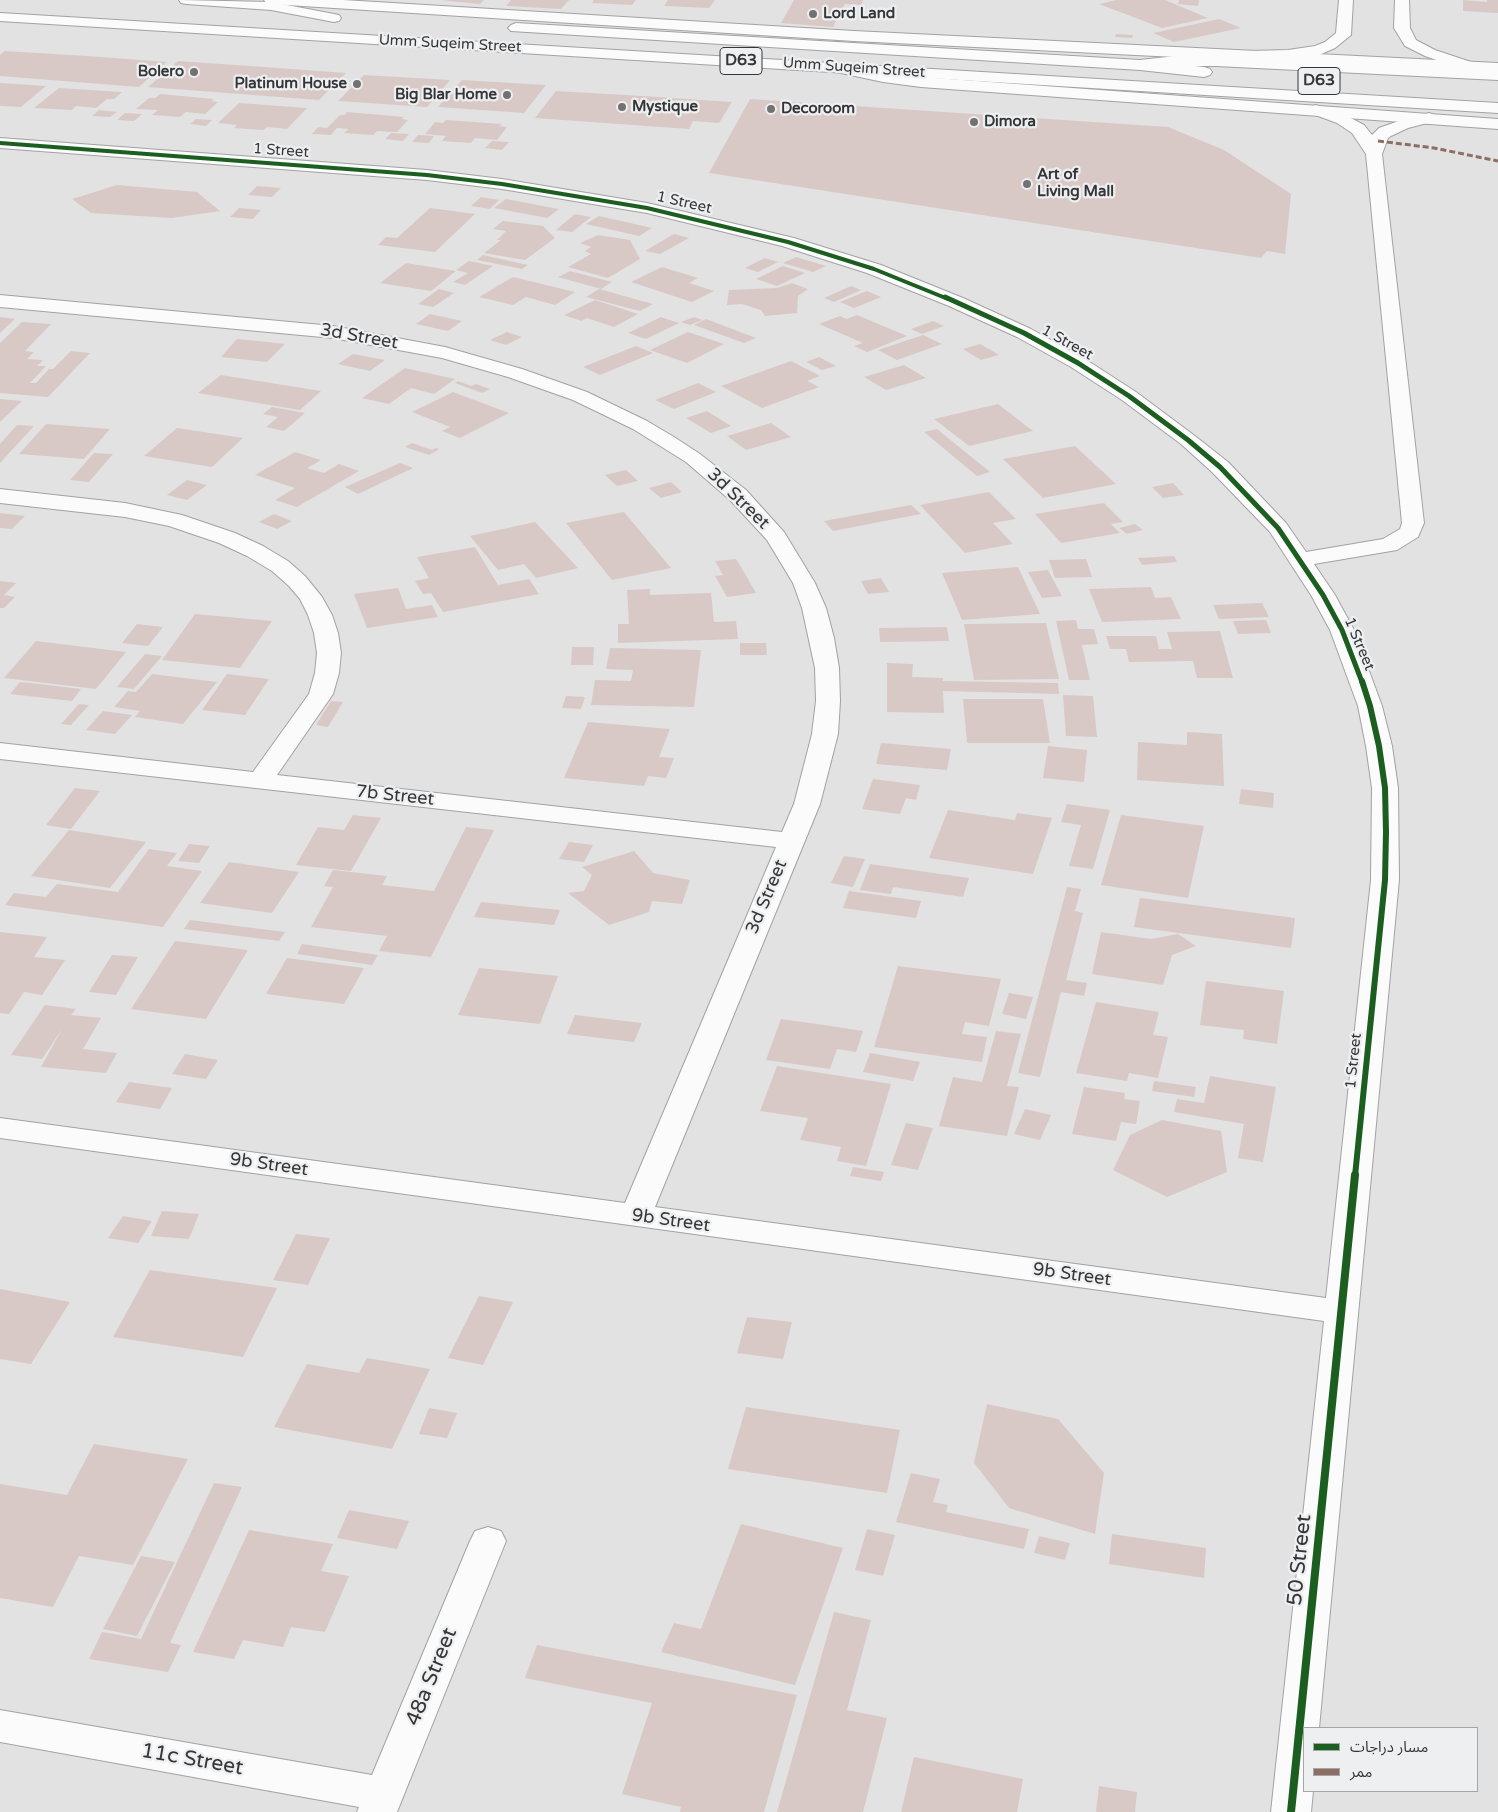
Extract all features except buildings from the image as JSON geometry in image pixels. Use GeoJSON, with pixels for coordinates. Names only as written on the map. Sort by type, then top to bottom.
{"type":"FeatureCollection","features":[{"type":"Feature","properties":{"kind":"main road"},"geometry":{"type":"LineString","coordinates":[[272,0],[757,30],[1498,68]]}},
{"type":"Feature","properties":{"kind":"main road"},"geometry":{"type":"LineString","coordinates":[[1250,56],[1288,55],[1319,50],[1330,45],[1343,35],[1346,0]]}},
{"type":"Feature","properties":{"kind":"main road"},"geometry":{"type":"LineString","coordinates":[[1402,0],[1402,28],[1410,43],[1430,53],[1474,68]]}},
{"type":"Feature","properties":{"kind":"main road","name":"Umm Suqeim Street"},"geometry":{"type":"LineString","coordinates":[[182,4],[334,18],[1140,65],[1217,74],[1353,83]]}},
{"type":"Feature","properties":{"kind":"main road","name":"Umm Suqeim Street"},"geometry":{"type":"LineString","coordinates":[[0,17],[833,66],[1493,108]]}},
{"type":"Feature","properties":{"kind":"main road"},"geometry":{"type":"LineString","coordinates":[[1140,65],[1176,61],[1216,61],[1498,75]]}},
{"type":"Feature","properties":{"kind":"main road"},"geometry":{"type":"LineString","coordinates":[[1162,68],[1191,65],[1222,65],[1498,80]]}},
{"type":"Feature","properties":{"kind":"main road"},"geometry":{"type":"LineString","coordinates":[[833,66],[883,77],[930,82],[1498,124]]}},
{"type":"Feature","properties":{"kind":"main road"},"geometry":{"type":"LineString","coordinates":[[1448,90],[1498,93]]}},
{"type":"Feature","properties":{"kind":"main road"},"geometry":{"type":"LineString","coordinates":[[1300,560],[1388,544],[1401,539],[1410,532],[1413,523],[1374,154],[1363,134],[1358,130],[1342,120],[1316,110]]}},
{"type":"Feature","properties":{"kind":"main road"},"geometry":{"type":"LineString","coordinates":[[1374,154],[1380,136],[1385,132],[1402,125],[1429,118]]}},
{"type":"Feature","properties":{"kind":"main road","name":"1 Street"},"geometry":{"type":"LineString","coordinates":[[0,143],[427,176],[539,189],[713,222],[874,269],[956,302],[1038,341],[1104,379],[1188,440],[1220,467],[1278,528],[1334,616],[1357,667],[1372,714],[1379,746],[1384,788],[1385,880],[1341,1312]]}},
{"type":"Feature","properties":{"kind":"main road","name":"3d Street"},"geometry":{"type":"LineString","coordinates":[[0,301],[294,326],[371,338],[445,353],[515,372],[580,396],[640,425],[693,458],[738,495],[776,537],[804,583],[820,630],[827,668],[828,701],[825,734],[807,804],[634,1216]]}},
{"type":"Feature","properties":{"kind":"main road"},"geometry":{"type":"LineString","coordinates":[[0,496],[96,506],[174,520],[227,538],[254,551],[280,566],[297,581],[310,598],[323,624],[328,653],[327,673],[321,694],[260,781]]}},
{"type":"Feature","properties":{"kind":"main road","name":"7b Street"},"geometry":{"type":"LineString","coordinates":[[0,751],[791,841]]}},
{"type":"Feature","properties":{"kind":"main road","name":"9b Street"},"geometry":{"type":"LineString","coordinates":[[0,1128],[1341,1312]]}},
{"type":"Feature","properties":{"kind":"main road","name":"50 Street"},"geometry":{"type":"LineString","coordinates":[[1291,1812],[1341,1312]]}},
{"type":"Feature","properties":{"kind":"main road","name":"48a Street"},"geometry":{"type":"LineString","coordinates":[[380,1803],[488,1541]]}},
{"type":"Feature","properties":{"kind":"main road","name":"11c Street"},"geometry":{"type":"LineString","coordinates":[[0,1726],[380,1803]]}},
{"type":"Feature","properties":{"kind":"marked path"},"geometry":{"type":"LineString","coordinates":[[1378,141],[1434,148],[1498,161]]}},
{"type":"Feature","properties":{"kind":"cycle path"},"geometry":{"type":"LineString","coordinates":[[0,143],[427,175],[502,184],[647,208],[788,242],[874,269],[956,302],[1024,333],[1078,363],[1129,396],[1188,440],[1220,467],[1278,528],[1323,595],[1342,630],[1357,667],[1370,706],[1379,746],[1385,788],[1386,832],[1385,880],[1291,1812]]}},
{"type":"Feature","properties":{"kind":"place","name":"Lord Land"},"geometry":{"type":"Point","coordinates":[813,14]}},
{"type":"Feature","properties":{"kind":"place","name":"Bolero"},"geometry":{"type":"Point","coordinates":[194,72]}},
{"type":"Feature","properties":{"kind":"place","name":"Platinum House"},"geometry":{"type":"Point","coordinates":[357,84]}},
{"type":"Feature","properties":{"kind":"place","name":"Big Blar Home"},"geometry":{"type":"Point","coordinates":[507,95]}},
{"type":"Feature","properties":{"kind":"place","name":"Mystique"},"geometry":{"type":"Point","coordinates":[622,107]}},
{"type":"Feature","properties":{"kind":"place","name":"Decoroom"},"geometry":{"type":"Point","coordinates":[771,109]}},
{"type":"Feature","properties":{"kind":"place","name":"Dimora"},"geometry":{"type":"Point","coordinates":[974,122]}},
{"type":"Feature","properties":{"kind":"place","name":"Art of Living Mall"},"geometry":{"type":"Point","coordinates":[1027,184]}}]}
